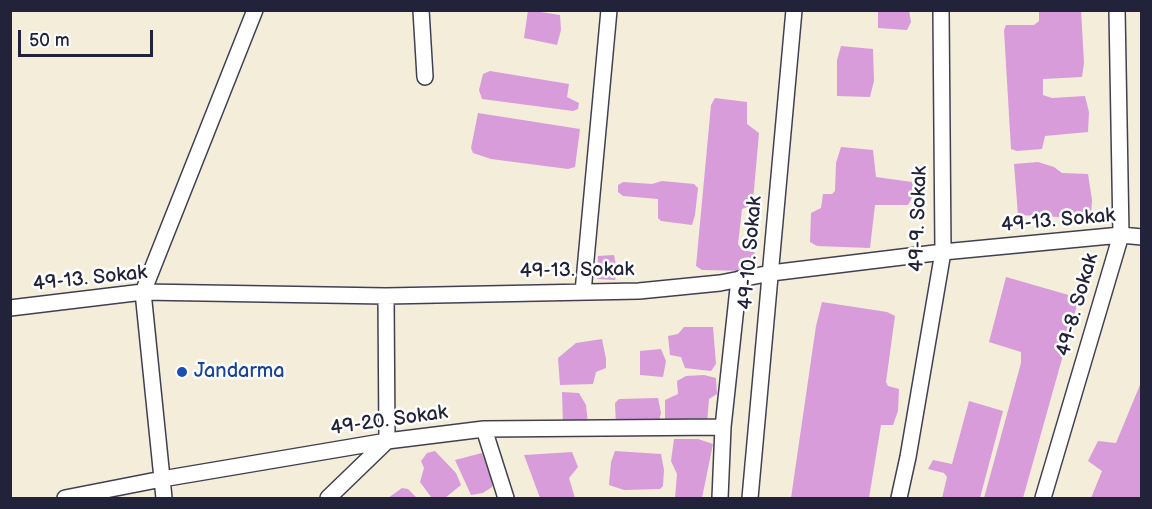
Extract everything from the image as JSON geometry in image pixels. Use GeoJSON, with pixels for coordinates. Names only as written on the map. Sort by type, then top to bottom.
{"type":"FeatureCollection","features":[{"type":"Feature","properties":{"kind":"street"},"geometry":{"type":"LineString","coordinates":[[164,498],[143,292],[255,10]]}},
{"type":"Feature","properties":{"kind":"street"},"geometry":{"type":"LineString","coordinates":[[421,10],[425,77]]}},
{"type":"Feature","properties":{"kind":"street"},"geometry":{"type":"LineString","coordinates":[[583,292],[609,10]]}},
{"type":"Feature","properties":{"kind":"street","name":"49-10. Sokak"},"geometry":{"type":"LineString","coordinates":[[750,498],[795,10]]}},
{"type":"Feature","properties":{"kind":"street","name":"49-9. Sokak"},"geometry":{"type":"LineString","coordinates":[[899,498],[943,252],[941,10]]}},
{"type":"Feature","properties":{"kind":"street","name":"49-8. Sokak"},"geometry":{"type":"LineString","coordinates":[[1043,498],[1121,235],[1117,10]]}},
{"type":"Feature","properties":{"kind":"street","name":"49-13. Sokak"},"geometry":{"type":"LineString","coordinates":[[10,308],[143,292],[387,296],[639,291],[943,252],[1121,235],[1142,237]]}},
{"type":"Feature","properties":{"kind":"street","name":"49-10. Sokak"},"geometry":{"type":"LineString","coordinates":[[720,498],[723,427],[739,279]]}},
{"type":"Feature","properties":{"kind":"street"},"geometry":{"type":"LineString","coordinates":[[328,498],[343,492],[387,441],[387,296]]}},
{"type":"Feature","properties":{"kind":"street","name":"49-20. Sokak"},"geometry":{"type":"LineString","coordinates":[[65,498],[162,479],[387,441],[484,429],[723,427]]}},
{"type":"Feature","properties":{"kind":"street"},"geometry":{"type":"LineString","coordinates":[[484,429],[506,498]]}},
{"type":"Feature","properties":{"kind":"building"},"geometry":{"type":"Polygon","coordinates":[[[528,10],[560,15],[561,30],[557,45],[524,38],[528,10]]]}},
{"type":"Feature","properties":{"kind":"building"},"geometry":{"type":"Polygon","coordinates":[[[878,10],[909,10],[911,22],[907,30],[878,28],[878,10]]]}},
{"type":"Feature","properties":{"kind":"building"},"geometry":{"type":"Polygon","coordinates":[[[1039,10],[1081,10],[1084,63],[1082,77],[1043,79],[1043,95],[1052,98],[1085,96],[1089,112],[1088,132],[1045,136],[1042,149],[1017,151],[1011,149],[1004,30],[1006,25],[1034,25],[1039,21],[1039,10]]]}},
{"type":"Feature","properties":{"kind":"building"},"geometry":{"type":"Polygon","coordinates":[[[841,46],[873,49],[874,81],[870,97],[837,96],[837,60],[841,46]]]}},
{"type":"Feature","properties":{"kind":"building"},"geometry":{"type":"Polygon","coordinates":[[[490,71],[569,84],[567,97],[579,103],[578,109],[573,111],[482,99],[479,90],[483,74],[490,71]]]}},
{"type":"Feature","properties":{"kind":"building"},"geometry":{"type":"Polygon","coordinates":[[[715,98],[747,102],[747,124],[759,133],[753,201],[750,206],[742,209],[738,244],[742,250],[754,252],[756,259],[753,268],[748,271],[702,270],[696,266],[711,105],[715,98]]]}},
{"type":"Feature","properties":{"kind":"building"},"geometry":{"type":"Polygon","coordinates":[[[478,113],[580,129],[575,167],[568,169],[491,159],[473,153],[471,148],[478,113]]]}},
{"type":"Feature","properties":{"kind":"building"},"geometry":{"type":"Polygon","coordinates":[[[841,147],[873,150],[876,177],[912,182],[914,194],[908,205],[875,205],[870,248],[817,246],[810,242],[811,213],[821,208],[823,194],[832,194],[835,191],[836,163],[841,147]]]}},
{"type":"Feature","properties":{"kind":"building"},"geometry":{"type":"Polygon","coordinates":[[[1038,162],[1054,167],[1062,173],[1088,174],[1092,200],[1091,215],[1080,218],[1018,215],[1014,164],[1038,162]]]}},
{"type":"Feature","properties":{"kind":"building"},"geometry":{"type":"Polygon","coordinates":[[[662,181],[694,184],[698,188],[692,225],[661,221],[658,218],[658,199],[623,196],[618,192],[618,185],[623,182],[652,184],[662,181]]]}},
{"type":"Feature","properties":{"kind":"building"},"geometry":{"type":"Polygon","coordinates":[[[614,255],[617,271],[615,280],[597,279],[598,256],[614,255]]]}},
{"type":"Feature","properties":{"kind":"building"},"geometry":{"type":"Polygon","coordinates":[[[1006,277],[1079,298],[1023,498],[984,498],[1021,363],[1021,352],[989,342],[1006,277]]]}},
{"type":"Feature","properties":{"kind":"building"},"geometry":{"type":"Polygon","coordinates":[[[822,302],[887,312],[895,316],[886,382],[888,386],[899,389],[898,411],[893,425],[881,425],[869,498],[791,498],[816,326],[822,302]]]}},
{"type":"Feature","properties":{"kind":"building"},"geometry":{"type":"Polygon","coordinates":[[[684,327],[713,327],[716,364],[711,371],[685,368],[681,357],[670,355],[668,336],[678,334],[684,327]]]}},
{"type":"Feature","properties":{"kind":"building"},"geometry":{"type":"Polygon","coordinates":[[[602,339],[606,368],[596,372],[593,384],[560,385],[558,358],[576,343],[602,339]]]}},
{"type":"Feature","properties":{"kind":"building"},"geometry":{"type":"Polygon","coordinates":[[[661,349],[666,361],[663,377],[640,375],[640,351],[661,349]]]}},
{"type":"Feature","properties":{"kind":"building"},"geometry":{"type":"Polygon","coordinates":[[[704,375],[716,378],[717,394],[709,399],[707,423],[665,421],[665,400],[678,394],[677,381],[686,376],[704,375]]]}},
{"type":"Feature","properties":{"kind":"building"},"geometry":{"type":"Polygon","coordinates":[[[1142,380],[1142,498],[1091,498],[1102,471],[1088,461],[1098,441],[1116,443],[1142,380]]]}},
{"type":"Feature","properties":{"kind":"building"},"geometry":{"type":"Polygon","coordinates":[[[562,392],[579,393],[586,405],[588,424],[563,426],[562,392]]]}},
{"type":"Feature","properties":{"kind":"building"},"geometry":{"type":"Polygon","coordinates":[[[658,398],[661,413],[658,425],[616,425],[615,403],[619,399],[658,398]]]}},
{"type":"Feature","properties":{"kind":"building"},"geometry":{"type":"Polygon","coordinates":[[[969,401],[1003,411],[980,498],[942,498],[947,477],[944,473],[928,469],[933,460],[952,464],[969,401]]]}},
{"type":"Feature","properties":{"kind":"building"},"geometry":{"type":"Polygon","coordinates":[[[674,439],[698,439],[713,444],[702,498],[675,498],[677,474],[671,461],[674,439]]]}},
{"type":"Feature","properties":{"kind":"building"},"geometry":{"type":"Polygon","coordinates":[[[435,451],[456,473],[461,485],[445,498],[431,497],[420,482],[424,468],[421,461],[427,453],[435,451]]]}},
{"type":"Feature","properties":{"kind":"building"},"geometry":{"type":"Polygon","coordinates":[[[615,451],[661,454],[664,470],[663,486],[660,489],[624,490],[609,485],[611,462],[615,451]]]}},
{"type":"Feature","properties":{"kind":"building"},"geometry":{"type":"Polygon","coordinates":[[[572,452],[578,467],[569,478],[575,498],[540,498],[524,455],[572,452]]]}},
{"type":"Feature","properties":{"kind":"building"},"geometry":{"type":"Polygon","coordinates":[[[482,453],[493,483],[492,487],[483,493],[471,495],[455,460],[482,453]]]}},
{"type":"Feature","properties":{"kind":"building"},"geometry":{"type":"Polygon","coordinates":[[[402,488],[408,489],[417,498],[388,498],[402,488]]]}},
{"type":"Feature","properties":{"kind":"place","name":"Jandarma"},"geometry":{"type":"Point","coordinates":[182,372]}}]}
